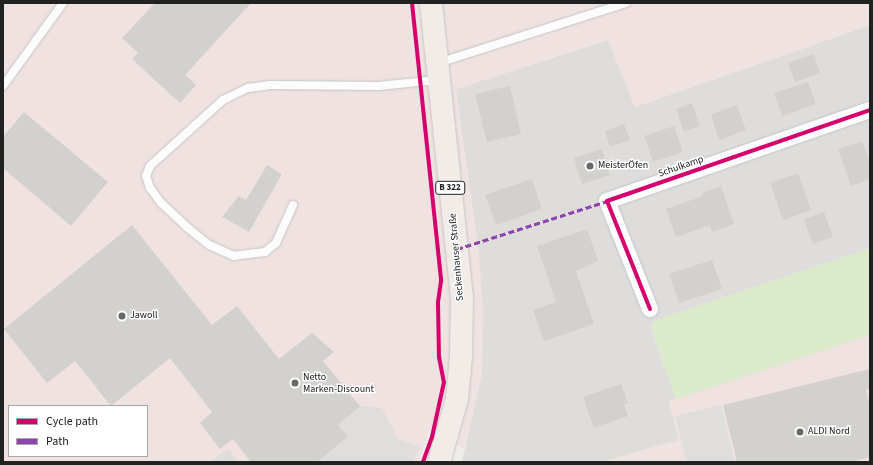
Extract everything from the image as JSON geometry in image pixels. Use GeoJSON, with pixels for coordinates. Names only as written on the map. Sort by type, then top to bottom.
{"type":"FeatureCollection","features":[{"type":"Feature","properties":{"kind":"main road","name":"Seckenhauser Straße"},"geometry":{"type":"LineString","coordinates":[[431,3],[462,297],[461,357],[457,399],[439,462]]}},
{"type":"Feature","properties":{"kind":"street","name":"Schulkamp"},"geometry":{"type":"LineString","coordinates":[[650,309],[607,201],[870,110]]}},
{"type":"Feature","properties":{"kind":"lane"},"geometry":{"type":"LineString","coordinates":[[3,86],[63,3]]}},
{"type":"Feature","properties":{"kind":"lane"},"geometry":{"type":"LineString","coordinates":[[294,205],[276,242],[265,252],[234,256],[208,245],[160,203],[150,188],[146,176],[150,166],[223,100],[248,88],[270,85],[378,86],[438,72],[626,3]]}},
{"type":"Feature","properties":{"kind":"shaded area"},"geometry":{"type":"Polygon","coordinates":[[[3,3],[870,3],[870,25],[635,107],[608,40],[456,89],[479,252],[483,312],[482,373],[465,449],[430,430],[418,462],[3,462],[3,3]]]}},
{"type":"Feature","properties":{"kind":"shaded area"},"geometry":{"type":"Polygon","coordinates":[[[870,25],[870,248],[654,321],[651,328],[676,399],[669,401],[679,440],[601,462],[462,462],[482,373],[456,89],[608,40],[635,107],[870,25]]]}},
{"type":"Feature","properties":{"kind":"shaded area"},"geometry":{"type":"Polygon","coordinates":[[[870,335],[870,462],[601,462],[679,440],[669,401],[870,335]]]}},
{"type":"Feature","properties":{"kind":"shaded area"},"geometry":{"type":"Polygon","coordinates":[[[721,405],[735,462],[687,462],[675,416],[721,405]]]}},
{"type":"Feature","properties":{"kind":"shaded area"},"geometry":{"type":"Polygon","coordinates":[[[360,406],[382,408],[398,439],[420,446],[413,462],[317,462],[348,438],[338,425],[360,406]]]}},
{"type":"Feature","properties":{"kind":"shaded area"},"geometry":{"type":"Polygon","coordinates":[[[228,449],[239,462],[210,462],[228,449]]]}},
{"type":"Feature","properties":{"kind":"green space"},"geometry":{"type":"Polygon","coordinates":[[[870,248],[870,335],[676,399],[651,328],[654,321],[870,248]]]}},
{"type":"Feature","properties":{"kind":"building"},"geometry":{"type":"Polygon","coordinates":[[[155,3],[251,3],[185,75],[196,85],[180,103],[132,59],[138,53],[122,38],[155,3]]]}},
{"type":"Feature","properties":{"kind":"building"},"geometry":{"type":"Polygon","coordinates":[[[814,54],[820,73],[795,82],[788,63],[814,54]]]}},
{"type":"Feature","properties":{"kind":"building"},"geometry":{"type":"Polygon","coordinates":[[[808,82],[816,104],[782,116],[774,93],[808,82]]]}},
{"type":"Feature","properties":{"kind":"building"},"geometry":{"type":"Polygon","coordinates":[[[510,86],[521,134],[487,142],[475,94],[510,86]]]}},
{"type":"Feature","properties":{"kind":"building"},"geometry":{"type":"Polygon","coordinates":[[[692,103],[700,126],[684,132],[676,109],[692,103]]]}},
{"type":"Feature","properties":{"kind":"building"},"geometry":{"type":"Polygon","coordinates":[[[737,105],[746,130],[719,140],[711,115],[737,105]]]}},
{"type":"Feature","properties":{"kind":"building"},"geometry":{"type":"Polygon","coordinates":[[[24,112],[108,182],[71,226],[3,168],[3,137],[24,112]]]}},
{"type":"Feature","properties":{"kind":"building"},"geometry":{"type":"Polygon","coordinates":[[[624,124],[630,140],[610,147],[605,131],[624,124]]]}},
{"type":"Feature","properties":{"kind":"building"},"geometry":{"type":"Polygon","coordinates":[[[674,126],[683,152],[653,162],[644,136],[674,126]]]}},
{"type":"Feature","properties":{"kind":"building"},"geometry":{"type":"Polygon","coordinates":[[[862,141],[870,164],[870,179],[851,186],[838,149],[862,141]]]}},
{"type":"Feature","properties":{"kind":"building"},"geometry":{"type":"Polygon","coordinates":[[[602,149],[610,175],[582,184],[574,158],[602,149]]]}},
{"type":"Feature","properties":{"kind":"building"},"geometry":{"type":"Polygon","coordinates":[[[267,165],[282,174],[249,232],[222,217],[239,196],[246,200],[267,165]]]}},
{"type":"Feature","properties":{"kind":"building"},"geometry":{"type":"Polygon","coordinates":[[[798,173],[811,210],[783,220],[770,183],[798,173]]]}},
{"type":"Feature","properties":{"kind":"building"},"geometry":{"type":"Polygon","coordinates":[[[532,179],[542,209],[496,225],[485,195],[532,179]]]}},
{"type":"Feature","properties":{"kind":"building"},"geometry":{"type":"Polygon","coordinates":[[[721,186],[734,224],[712,232],[710,225],[676,237],[666,209],[703,196],[702,193],[721,186]]]}},
{"type":"Feature","properties":{"kind":"building"},"geometry":{"type":"Polygon","coordinates":[[[824,212],[833,237],[813,244],[804,220],[824,212]]]}},
{"type":"Feature","properties":{"kind":"building"},"geometry":{"type":"Polygon","coordinates":[[[132,225],[212,325],[237,306],[279,359],[312,333],[334,352],[323,361],[360,406],[338,425],[348,437],[317,462],[251,462],[233,439],[220,449],[200,423],[212,412],[170,358],[112,405],[110,405],[75,361],[47,383],[4,329],[132,225]]]}},
{"type":"Feature","properties":{"kind":"building"},"geometry":{"type":"Polygon","coordinates":[[[587,229],[598,261],[576,271],[594,324],[544,341],[533,310],[556,302],[537,246],[587,229]]]}},
{"type":"Feature","properties":{"kind":"building"},"geometry":{"type":"Polygon","coordinates":[[[712,260],[722,289],[679,303],[669,274],[712,260]]]}},
{"type":"Feature","properties":{"kind":"building","name":"ALDI Nord"},"geometry":{"type":"Polygon","coordinates":[[[870,369],[870,389],[866,390],[870,407],[870,457],[851,462],[737,462],[723,405],[870,369]]]}},
{"type":"Feature","properties":{"kind":"building"},"geometry":{"type":"Polygon","coordinates":[[[621,384],[628,403],[624,404],[628,416],[594,428],[583,397],[621,384]]]}},
{"type":"Feature","properties":{"kind":"marked path"},"geometry":{"type":"LineString","coordinates":[[457,249],[607,201]]}},
{"type":"Feature","properties":{"kind":"cycle path"},"geometry":{"type":"LineString","coordinates":[[412,3],[441,281],[438,302],[439,357],[444,382],[432,437],[423,462]]}},
{"type":"Feature","properties":{"kind":"cycle path"},"geometry":{"type":"LineString","coordinates":[[650,309],[607,201],[870,110]]}},
{"type":"Feature","properties":{"kind":"place","name":"MeisterÖfen"},"geometry":{"type":"Point","coordinates":[590,166]}},
{"type":"Feature","properties":{"kind":"place","name":"Jawoll"},"geometry":{"type":"Point","coordinates":[122,316]}},
{"type":"Feature","properties":{"kind":"place","name":"Netto Marken-Discount"},"geometry":{"type":"Point","coordinates":[295,383]}},
{"type":"Feature","properties":{"kind":"place","name":"ALDI Nord"},"geometry":{"type":"Point","coordinates":[800,432]}}]}
